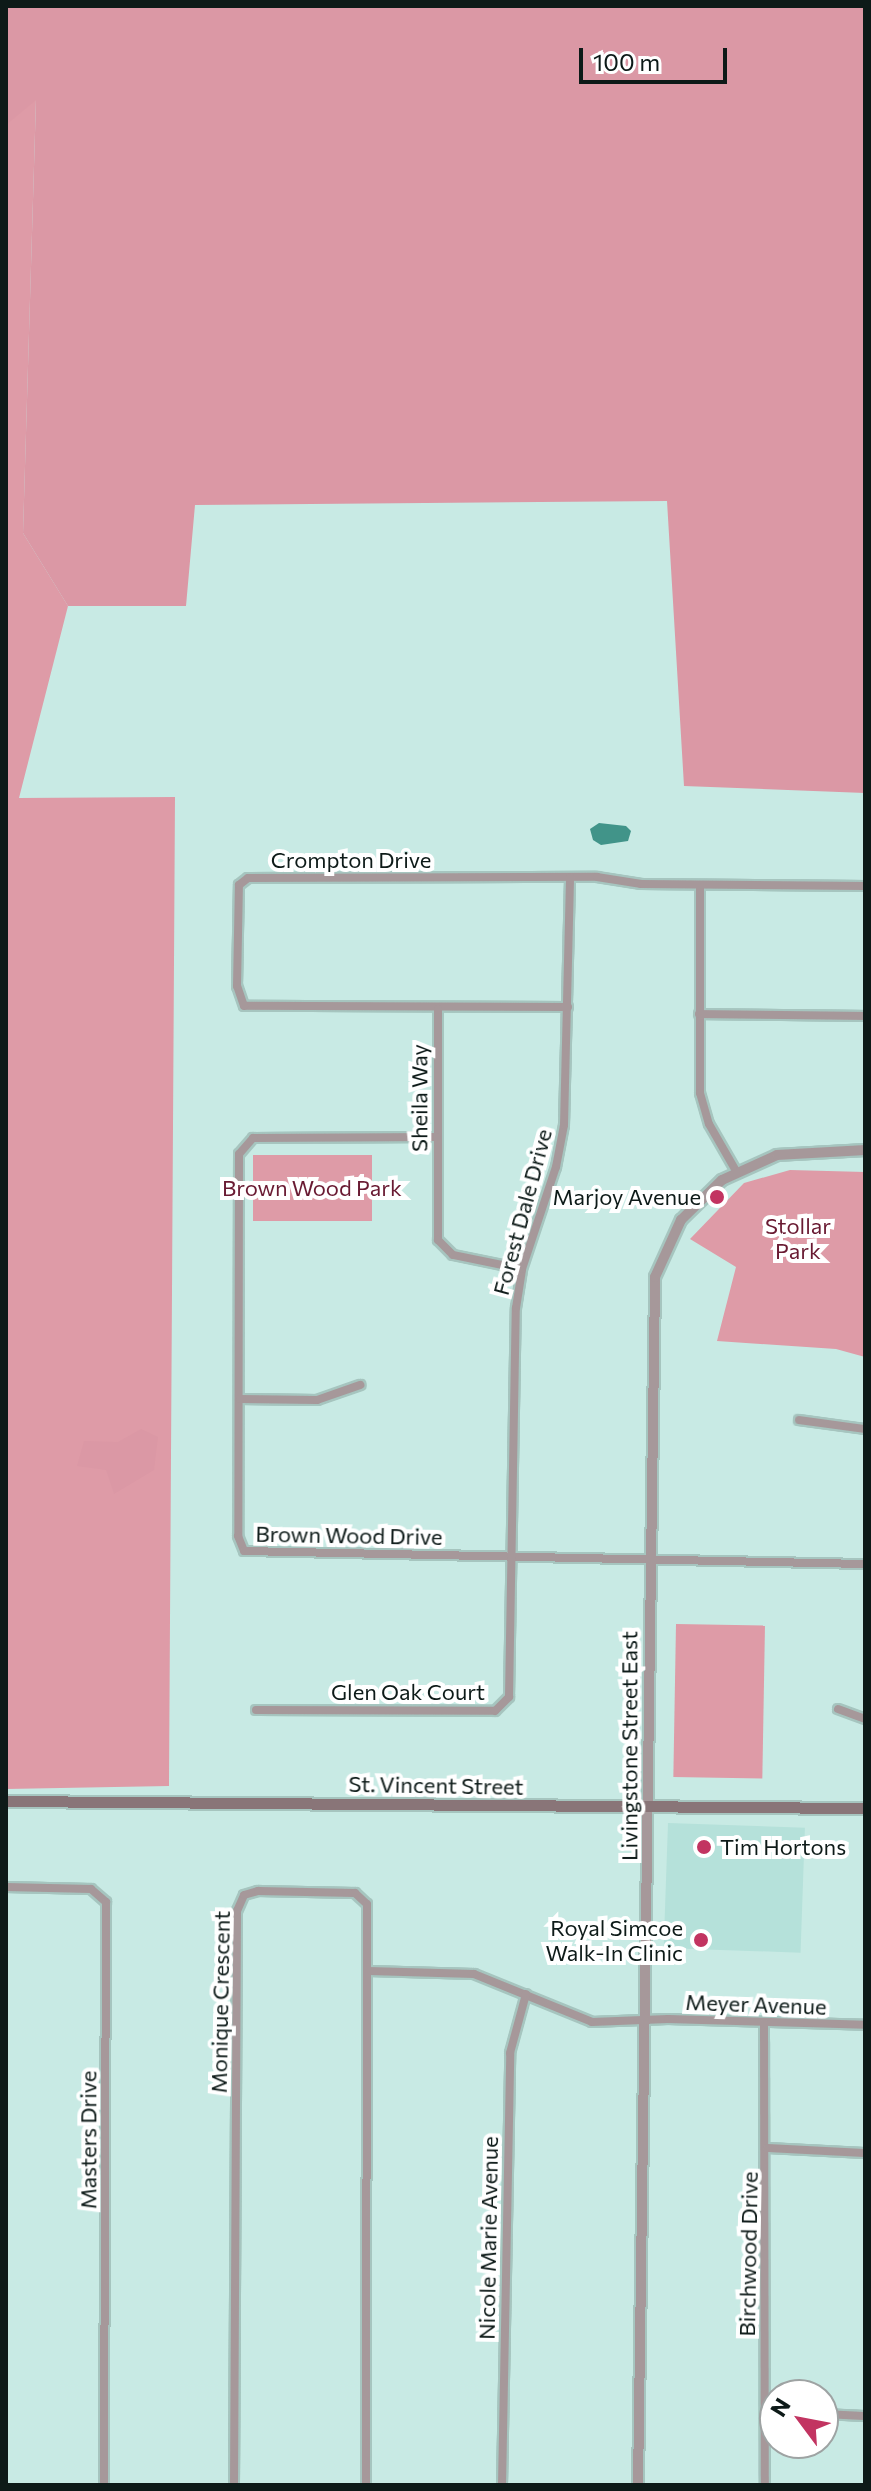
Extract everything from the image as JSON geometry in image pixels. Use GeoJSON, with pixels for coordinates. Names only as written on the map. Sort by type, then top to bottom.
{"type":"FeatureCollection","features":[{"type":"Feature","properties":{"kind":"main road","name":"St. Vincent Street"},"geometry":{"type":"LineString","coordinates":[[6,1801],[865,1808]]}},
{"type":"Feature","properties":{"kind":"street","name":"Crompton Drive"},"geometry":{"type":"LineString","coordinates":[[568,1007],[438,1009],[244,1006],[237,986],[239,885],[248,878],[570,877],[700,885],[865,886]]}},
{"type":"Feature","properties":{"kind":"street","name":"Forest Dale Drive"},"geometry":{"type":"LineString","coordinates":[[512,1555],[514,1330],[522,1269],[561,1143],[570,877]]}},
{"type":"Feature","properties":{"kind":"street"},"geometry":{"type":"LineString","coordinates":[[700,885],[699,1014],[704,1110],[736,1171]]}},
{"type":"Feature","properties":{"kind":"street","name":"Sheila Way"},"geometry":{"type":"LineString","coordinates":[[438,1009],[438,1240],[453,1255],[522,1269]]}},
{"type":"Feature","properties":{"kind":"street"},"geometry":{"type":"LineString","coordinates":[[699,1014],[865,1016]]}},
{"type":"Feature","properties":{"kind":"street","name":"Brown Wood Drive"},"geometry":{"type":"LineString","coordinates":[[437,1137],[253,1138],[244,1144],[239,1154],[238,1536],[244,1551],[650,1557],[865,1564]]}},
{"type":"Feature","properties":{"kind":"street","name":"Livingstone Street East"},"geometry":{"type":"LineString","coordinates":[[638,2485],[650,1808],[655,1277],[681,1220],[701,1197],[736,1171],[790,1152],[865,1150]]}},
{"type":"Feature","properties":{"kind":"street"},"geometry":{"type":"LineString","coordinates":[[240,1399],[317,1400],[360,1385]]}},
{"type":"Feature","properties":{"kind":"street"},"geometry":{"type":"LineString","coordinates":[[799,1420],[865,1429]]}},
{"type":"Feature","properties":{"kind":"street","name":"Glen Oak Court"},"geometry":{"type":"LineString","coordinates":[[256,1710],[495,1711],[509,1697],[512,1681],[512,1555]]}},
{"type":"Feature","properties":{"kind":"street"},"geometry":{"type":"LineString","coordinates":[[838,1709],[865,1719]]}},
{"type":"Feature","properties":{"kind":"street","name":"Masters Drive"},"geometry":{"type":"LineString","coordinates":[[6,1887],[91,1889],[106,1902],[104,2485]]}},
{"type":"Feature","properties":{"kind":"street","name":"Monique Crescent"},"geometry":{"type":"LineString","coordinates":[[234,2485],[239,1902],[251,1891],[362,1896],[368,1913],[366,2485]]}},
{"type":"Feature","properties":{"kind":"street","name":"Meyer Avenue"},"geometry":{"type":"LineString","coordinates":[[369,1971],[474,1974],[585,2021],[646,2024],[668,2019],[865,2025]]}},
{"type":"Feature","properties":{"kind":"street","name":"Nicole Marie Avenue"},"geometry":{"type":"LineString","coordinates":[[502,2485],[510,2040],[526,1994]]}},
{"type":"Feature","properties":{"kind":"street","name":"Birchwood Drive"},"geometry":{"type":"LineString","coordinates":[[764,2023],[767,2148],[765,2379]]}},
{"type":"Feature","properties":{"kind":"street"},"geometry":{"type":"LineString","coordinates":[[767,2148],[865,2153]]}},
{"type":"Feature","properties":{"kind":"street"},"geometry":{"type":"LineString","coordinates":[[839,2415],[865,2416]]}},
{"type":"Feature","properties":{"kind":"street","name":"Birchwood Drive"},"geometry":{"type":"LineString","coordinates":[[765,2459],[765,2485]]}},
{"type":"Feature","properties":{"kind":"shaded area"},"geometry":{"type":"Polygon","coordinates":[[[6,6],[865,6],[865,793],[684,786],[667,501],[195,505],[186,606],[68,606],[23,533],[36,100],[6,125],[6,6]]]}},
{"type":"Feature","properties":{"kind":"shaded area"},"geometry":{"type":"Polygon","coordinates":[[[599,823],[626,826],[631,831],[628,841],[601,845],[593,840],[590,829],[599,823]]]}},
{"type":"Feature","properties":{"kind":"shaded area"},"geometry":{"type":"Polygon","coordinates":[[[141,1429],[158,1437],[154,1470],[114,1494],[106,1470],[77,1466],[84,1441],[118,1442],[141,1429]]]}},
{"type":"Feature","properties":{"kind":"shaded area"},"geometry":{"type":"Polygon","coordinates":[[[668,1823],[805,1828],[801,1953],[664,1948],[668,1823]]]}},
{"type":"Feature","properties":{"kind":"green space"},"geometry":{"type":"Polygon","coordinates":[[[6,91],[36,99],[23,533],[68,606],[19,798],[175,797],[169,1786],[6,1789],[6,91]]]}},
{"type":"Feature","properties":{"kind":"green space","name":"Brown Wood Park"},"geometry":{"type":"Polygon","coordinates":[[[253,1155],[372,1155],[372,1221],[253,1221],[253,1155]]]}},
{"type":"Feature","properties":{"kind":"green space","name":"Stollar Park"},"geometry":{"type":"Polygon","coordinates":[[[790,1170],[865,1172],[865,1357],[836,1349],[717,1341],[736,1267],[690,1239],[744,1183],[790,1170]]]}},
{"type":"Feature","properties":{"kind":"green space"},"geometry":{"type":"Polygon","coordinates":[[[676,1624],[765,1626],[762,1779],[673,1777],[676,1624]]]}},
{"type":"Feature","properties":{"kind":"place","name":"Marjoy Avenue"},"geometry":{"type":"Point","coordinates":[717,1197]}},
{"type":"Feature","properties":{"kind":"place","name":"Tim Hortons"},"geometry":{"type":"Point","coordinates":[704,1847]}},
{"type":"Feature","properties":{"kind":"place","name":"Royal Simcoe Walk-In Clinic"},"geometry":{"type":"Point","coordinates":[701,1940]}}]}
